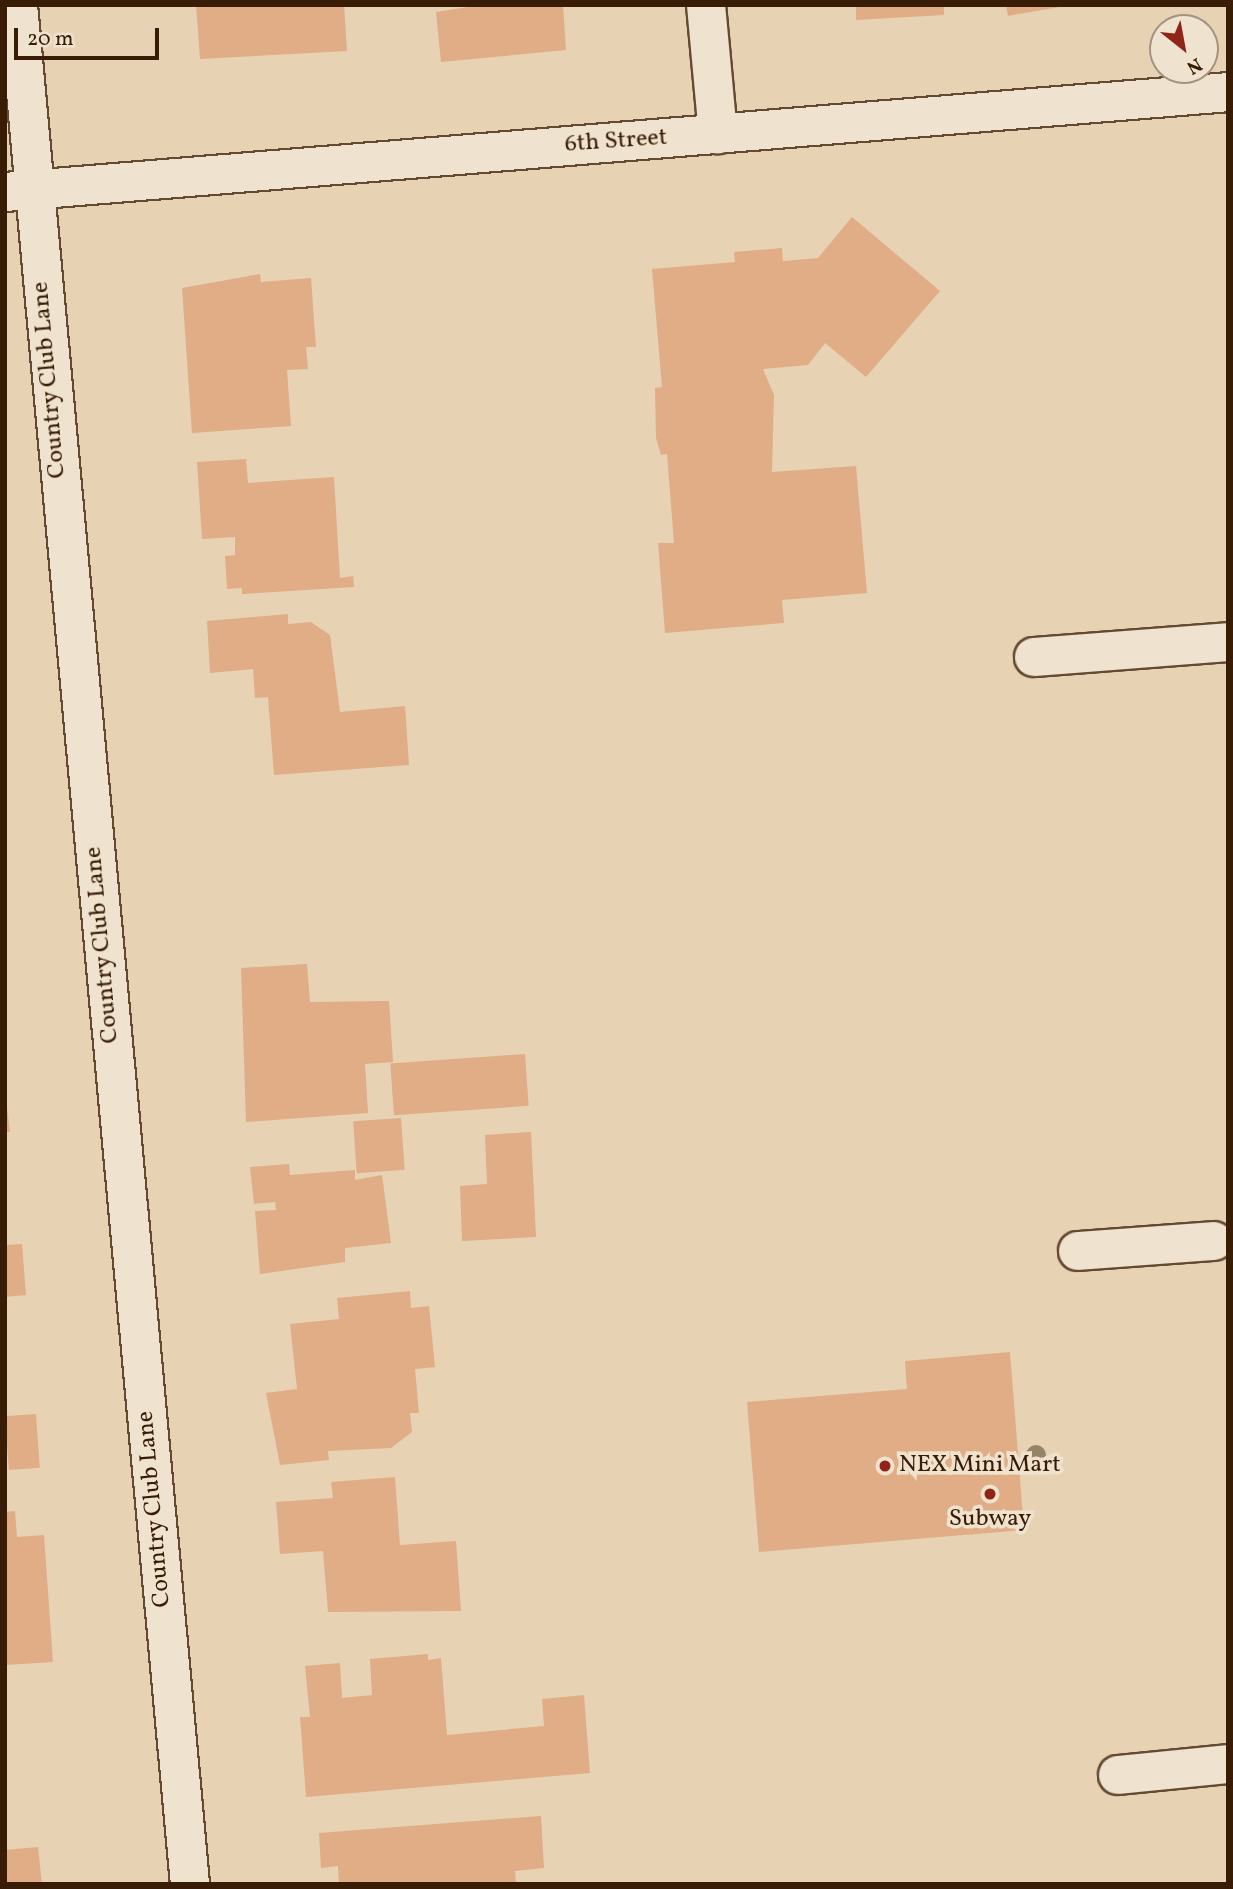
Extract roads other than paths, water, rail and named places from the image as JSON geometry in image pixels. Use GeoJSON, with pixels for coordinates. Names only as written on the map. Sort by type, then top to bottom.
{"type":"FeatureCollection","features":[{"type":"Feature","properties":{"kind":"street","name":"Country Club Lane"},"geometry":{"type":"LineString","coordinates":[[18,5],[19,191],[190,1884]]}},
{"type":"Feature","properties":{"kind":"street"},"geometry":{"type":"LineString","coordinates":[[706,5],[718,134]]}},
{"type":"Feature","properties":{"kind":"street","name":"6th Street"},"geometry":{"type":"LineString","coordinates":[[19,191],[1228,93]]}},
{"type":"Feature","properties":{"kind":"street"},"geometry":{"type":"LineString","coordinates":[[1034,657],[1228,642]]}},
{"type":"Feature","properties":{"kind":"street"},"geometry":{"type":"LineString","coordinates":[[1078,1251],[1214,1241]]}},
{"type":"Feature","properties":{"kind":"street"},"geometry":{"type":"LineString","coordinates":[[1118,1775],[1228,1764]]}},
{"type":"Feature","properties":{"kind":"place","name":"NEX Mini Mart"},"geometry":{"type":"Point","coordinates":[885,1466]}},
{"type":"Feature","properties":{"kind":"place","name":"Subway"},"geometry":{"type":"Point","coordinates":[990,1494]}}]}
